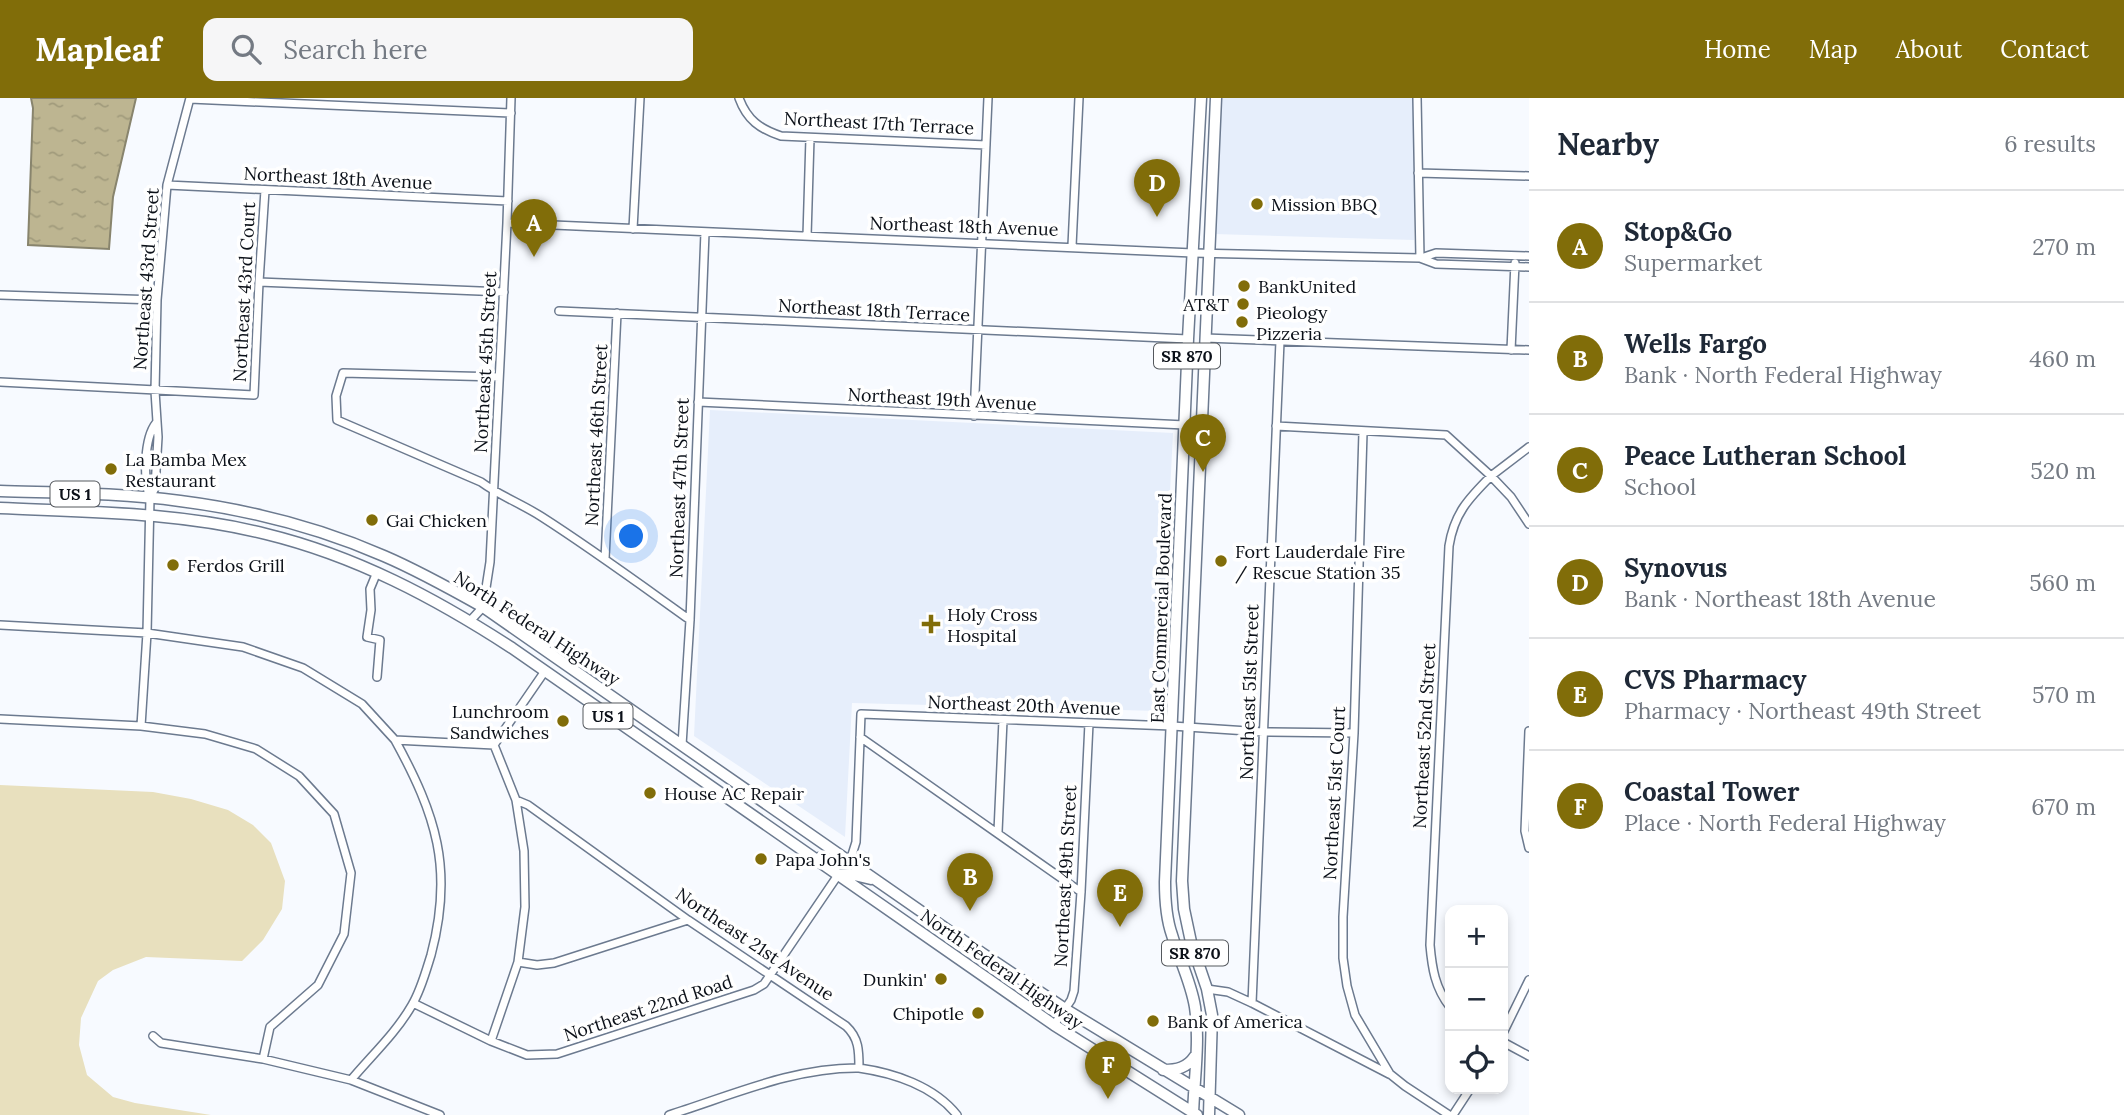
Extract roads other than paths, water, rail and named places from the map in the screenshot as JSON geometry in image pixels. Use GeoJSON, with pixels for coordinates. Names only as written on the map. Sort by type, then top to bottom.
{"type":"FeatureCollection","features":[{"type":"Feature","properties":{"kind":"main road","name":"East Commercial Boulevard"},"geometry":{"type":"LineString","coordinates":[[1194,1114],[1195,1006],[1171,933],[1165,899],[1188,339],[1201,98]]}},
{"type":"Feature","properties":{"kind":"main road","name":"East Commercial Boulevard"},"geometry":{"type":"LineString","coordinates":[[1209,1115],[1213,1028],[1207,989],[1191,942],[1182,882],[1216,98]]}},
{"type":"Feature","properties":{"kind":"main road","name":"North Federal Highway"},"geometry":{"type":"LineString","coordinates":[[0,491],[150,498],[239,510],[317,531],[384,556],[437,581],[484,607],[1065,1009],[1239,1115]]}},
{"type":"Feature","properties":{"kind":"main road"},"geometry":{"type":"LineString","coordinates":[[0,508],[11,502],[18,492]]}},
{"type":"Feature","properties":{"kind":"main road","name":"North Federal Highway"},"geometry":{"type":"LineString","coordinates":[[0,508],[149,516],[238,528],[312,547],[377,572],[432,598],[545,671],[1054,1025],[1194,1114]]}},
{"type":"Feature","properties":{"kind":"main road"},"geometry":{"type":"LineString","coordinates":[[1181,517],[1190,526],[1196,546]]}},
{"type":"Feature","properties":{"kind":"main road"},"geometry":{"type":"LineString","coordinates":[[545,671],[573,669]]}},
{"type":"Feature","properties":{"kind":"main road"},"geometry":{"type":"LineString","coordinates":[[811,856],[840,863],[850,861]]}},
{"type":"Feature","properties":{"kind":"main road"},"geometry":{"type":"LineString","coordinates":[[838,875],[860,876],[879,882]]}},
{"type":"Feature","properties":{"kind":"main road"},"geometry":{"type":"LineString","coordinates":[[929,938],[940,934],[955,935]]}},
{"type":"Feature","properties":{"kind":"main road"},"geometry":{"type":"LineString","coordinates":[[1163,1070],[1184,1068],[1196,1056]]}},
{"type":"Feature","properties":{"kind":"street"},"geometry":{"type":"LineString","coordinates":[[190,98],[510,113]]}},
{"type":"Feature","properties":{"kind":"street","name":"Northeast 43rd Street"},"geometry":{"type":"LineString","coordinates":[[142,726],[149,516],[150,498],[155,488],[157,300],[167,185],[190,98]]}},
{"type":"Feature","properties":{"kind":"street","name":"Northeast 45th Street"},"geometry":{"type":"LineString","coordinates":[[484,607],[491,562],[511,98]]}},
{"type":"Feature","properties":{"kind":"street"},"geometry":{"type":"LineString","coordinates":[[633,229],[639,98]]}},
{"type":"Feature","properties":{"kind":"street"},"geometry":{"type":"LineString","coordinates":[[974,416],[988,98]]}},
{"type":"Feature","properties":{"kind":"street"},"geometry":{"type":"LineString","coordinates":[[1072,246],[1079,98]]}},
{"type":"Feature","properties":{"kind":"street"},"geometry":{"type":"LineString","coordinates":[[1417,98],[1420,258]]}},
{"type":"Feature","properties":{"kind":"street","name":"Northeast 17th Terrace"},"geometry":{"type":"LineString","coordinates":[[740,101],[748,118],[761,129],[781,136],[986,145]]}},
{"type":"Feature","properties":{"kind":"street"},"geometry":{"type":"LineString","coordinates":[[807,236],[810,138]]}},
{"type":"Feature","properties":{"kind":"street"},"geometry":{"type":"LineString","coordinates":[[1418,173],[1529,176]]}},
{"type":"Feature","properties":{"kind":"street","name":"Northeast 18th Avenue"},"geometry":{"type":"LineString","coordinates":[[167,185],[508,201]]}},
{"type":"Feature","properties":{"kind":"street","name":"Northeast 43rd Court"},"geometry":{"type":"LineString","coordinates":[[155,391],[254,395],[265,190]]}},
{"type":"Feature","properties":{"kind":"street","name":"Northeast 18th Avenue"},"geometry":{"type":"LineString","coordinates":[[507,223],[1193,253],[1420,258],[1436,264],[1529,267]]}},
{"type":"Feature","properties":{"kind":"street","name":"Northeast 47th Street"},"geometry":{"type":"LineString","coordinates":[[682,745],[690,620],[705,232]]}},
{"type":"Feature","properties":{"kind":"street","name":"Northeast 18th Avenue"},"geometry":{"type":"LineString","coordinates":[[1420,258],[1436,253],[1529,256]]}},
{"type":"Feature","properties":{"kind":"street"},"geometry":{"type":"LineString","coordinates":[[1511,350],[1516,255]]}},
{"type":"Feature","properties":{"kind":"street"},"geometry":{"type":"LineString","coordinates":[[258,282],[503,292]]}},
{"type":"Feature","properties":{"kind":"street"},"geometry":{"type":"LineString","coordinates":[[0,295],[157,300]]}},
{"type":"Feature","properties":{"kind":"street","name":"Northeast 18th Terrace"},"geometry":{"type":"LineString","coordinates":[[559,311],[1188,339]]}},
{"type":"Feature","properties":{"kind":"street","name":"Northeast 46th Street"},"geometry":{"type":"LineString","coordinates":[[606,559],[617,313]]}},
{"type":"Feature","properties":{"kind":"street"},"geometry":{"type":"LineString","coordinates":[[1205,338],[1529,350]]}},
{"type":"Feature","properties":{"kind":"street","name":"Northeast 51st Street"},"geometry":{"type":"LineString","coordinates":[[1252,1003],[1280,341]]}},
{"type":"Feature","properties":{"kind":"street"},"geometry":{"type":"LineString","coordinates":[[499,377],[343,373],[336,396],[337,420],[481,482],[494,492],[531,510],[606,559],[690,620]]}},
{"type":"Feature","properties":{"kind":"street"},"geometry":{"type":"LineString","coordinates":[[0,382],[155,391]]}},
{"type":"Feature","properties":{"kind":"street","name":"Northeast 19th Avenue"},"geometry":{"type":"LineString","coordinates":[[698,402],[1185,425]]}},
{"type":"Feature","properties":{"kind":"street"},"geometry":{"type":"LineString","coordinates":[[1276,426],[1446,435],[1511,497],[1529,524]]}},
{"type":"Feature","properties":{"kind":"street","name":"Northeast 51st Court"},"geometry":{"type":"LineString","coordinates":[[1363,432],[1354,733],[1343,958],[1355,1015],[1390,1074],[1451,1115]]}},
{"type":"Feature","properties":{"kind":"street"},"geometry":{"type":"LineString","coordinates":[[1491,476],[1529,447]]}},
{"type":"Feature","properties":{"kind":"street","name":"Northeast 52nd Street"},"geometry":{"type":"LineString","coordinates":[[1445,999],[1432,970],[1430,945],[1449,546],[1452,527],[1458,514],[1469,498],[1491,476]]}},
{"type":"Feature","properties":{"kind":"street"},"geometry":{"type":"LineString","coordinates":[[312,547],[317,531]]}},
{"type":"Feature","properties":{"kind":"street"},"geometry":{"type":"LineString","coordinates":[[377,572],[370,589],[368,637],[380,640],[377,677]]}},
{"type":"Feature","properties":{"kind":"street"},"geometry":{"type":"LineString","coordinates":[[470,621],[484,607]]}},
{"type":"Feature","properties":{"kind":"street"},"geometry":{"type":"LineString","coordinates":[[0,625],[147,633],[243,647],[303,668],[362,704],[395,740],[416,779],[434,825],[440,853],[439,927],[427,969],[413,1003],[391,1036],[351,1080]]}},
{"type":"Feature","properties":{"kind":"street"},"geometry":{"type":"LineString","coordinates":[[494,745],[545,671]]}},
{"type":"Feature","properties":{"kind":"street","name":"Northeast 20th Avenue"},"geometry":{"type":"LineString","coordinates":[[860,737],[861,714],[1264,732],[1354,733]]}},
{"type":"Feature","properties":{"kind":"street"},"geometry":{"type":"LineString","coordinates":[[0,719],[142,726],[205,734],[256,749],[299,776],[334,814],[351,873],[344,934],[318,985],[270,1027],[263,1059]]}},
{"type":"Feature","properties":{"kind":"street"},"geometry":{"type":"LineString","coordinates":[[998,832],[1003,720]]}},
{"type":"Feature","properties":{"kind":"street","name":"Northeast 49th Street"},"geometry":{"type":"LineString","coordinates":[[1054,1025],[1074,991],[1082,892],[1089,723]]}},
{"type":"Feature","properties":{"kind":"street"},"geometry":{"type":"LineString","coordinates":[[1529,731],[1525,831],[1529,848]]}},
{"type":"Feature","properties":{"kind":"street"},"geometry":{"type":"LineString","coordinates":[[860,737],[1082,892]]}},
{"type":"Feature","properties":{"kind":"street"},"geometry":{"type":"LineString","coordinates":[[850,861],[856,842],[860,737]]}},
{"type":"Feature","properties":{"kind":"street"},"geometry":{"type":"LineString","coordinates":[[395,740],[494,745]]}},
{"type":"Feature","properties":{"kind":"street"},"geometry":{"type":"LineString","coordinates":[[491,1041],[518,962],[525,908],[524,851],[516,800],[494,745]]}},
{"type":"Feature","properties":{"kind":"street","name":"Northeast 21st Avenue"},"geometry":{"type":"LineString","coordinates":[[516,800],[528,805],[688,920],[771,973],[846,1026],[855,1034],[859,1045],[859,1068]]}},
{"type":"Feature","properties":{"kind":"street","name":"Northeast 22nd Road"},"geometry":{"type":"LineString","coordinates":[[413,1003],[491,1041],[527,1055],[557,1054],[754,990],[764,984],[838,875]]}},
{"type":"Feature","properties":{"kind":"street"},"geometry":{"type":"LineString","coordinates":[[518,962],[537,965],[554,963],[688,920]]}},
{"type":"Feature","properties":{"kind":"street"},"geometry":{"type":"LineString","coordinates":[[1504,1031],[1529,980]]}},
{"type":"Feature","properties":{"kind":"street"},"geometry":{"type":"LineString","coordinates":[[1207,989],[1228,992],[1252,1003],[1390,1074]]}},
{"type":"Feature","properties":{"kind":"street"},"geometry":{"type":"LineString","coordinates":[[153,1036],[161,1043],[263,1059],[351,1080],[440,1115]]}},
{"type":"Feature","properties":{"kind":"street"},"geometry":{"type":"LineString","coordinates":[[1508,1045],[1529,1056]]}},
{"type":"Feature","properties":{"kind":"street"},"geometry":{"type":"LineString","coordinates":[[669,1115],[811,1072],[837,1068],[885,1072],[935,1095],[957,1115]]}},
{"type":"Feature","properties":{"kind":"street"},"geometry":{"type":"LineString","coordinates":[[1451,1115],[1467,1094]]}},
{"type":"Feature","properties":{"kind":"water"},"geometry":{"type":"Polygon","coordinates":[[[31,98],[136,98],[113,197],[109,249],[28,245],[33,108],[31,98]]]}},
{"type":"Feature","properties":{"kind":"place","name":"Mission BBQ"},"geometry":{"type":"Point","coordinates":[1257,204]}},
{"type":"Feature","properties":{"kind":"place","name":"Synovus"},"geometry":{"type":"Point","coordinates":[1157,217]}},
{"type":"Feature","properties":{"kind":"place","name":"Stop&Go"},"geometry":{"type":"Point","coordinates":[534,257]}},
{"type":"Feature","properties":{"kind":"place","name":"BankUnited"},"geometry":{"type":"Point","coordinates":[1244,286]}},
{"type":"Feature","properties":{"kind":"place","name":"AT&T"},"geometry":{"type":"Point","coordinates":[1243,304]}},
{"type":"Feature","properties":{"kind":"place","name":"Pieology Pizzeria"},"geometry":{"type":"Point","coordinates":[1242,322]}},
{"type":"Feature","properties":{"kind":"place","name":"La Bamba Mex Restaurant"},"geometry":{"type":"Point","coordinates":[111,469]}},
{"type":"Feature","properties":{"kind":"place","name":"Peace Lutheran School"},"geometry":{"type":"Point","coordinates":[1203,472]}},
{"type":"Feature","properties":{"kind":"place","name":"Gai Chicken"},"geometry":{"type":"Point","coordinates":[372,520]}},
{"type":"Feature","properties":{"kind":"place","name":"Fort Lauderdale Fire / Rescue Station 35"},"geometry":{"type":"Point","coordinates":[1221,561]}},
{"type":"Feature","properties":{"kind":"place","name":"Ferdos Grill"},"geometry":{"type":"Point","coordinates":[173,565]}},
{"type":"Feature","properties":{"kind":"place","name":"Holy Cross Hospital"},"geometry":{"type":"Point","coordinates":[931,624]}},
{"type":"Feature","properties":{"kind":"place","name":"Lunchroom Sandwiches"},"geometry":{"type":"Point","coordinates":[563,721]}},
{"type":"Feature","properties":{"kind":"place","name":"House AC Repair"},"geometry":{"type":"Point","coordinates":[650,793]}},
{"type":"Feature","properties":{"kind":"place","name":"Papa John's"},"geometry":{"type":"Point","coordinates":[761,859]}},
{"type":"Feature","properties":{"kind":"place","name":"Wells Fargo"},"geometry":{"type":"Point","coordinates":[970,911]}},
{"type":"Feature","properties":{"kind":"place","name":"CVS Pharmacy"},"geometry":{"type":"Point","coordinates":[1120,927]}},
{"type":"Feature","properties":{"kind":"place","name":"Dunkin'"},"geometry":{"type":"Point","coordinates":[941,979]}},
{"type":"Feature","properties":{"kind":"place","name":"Chipotle"},"geometry":{"type":"Point","coordinates":[978,1013]}},
{"type":"Feature","properties":{"kind":"place","name":"Bank of America"},"geometry":{"type":"Point","coordinates":[1153,1021]}},
{"type":"Feature","properties":{"kind":"place","name":"Coastal Tower"},"geometry":{"type":"Point","coordinates":[1108,1099]}}]}
